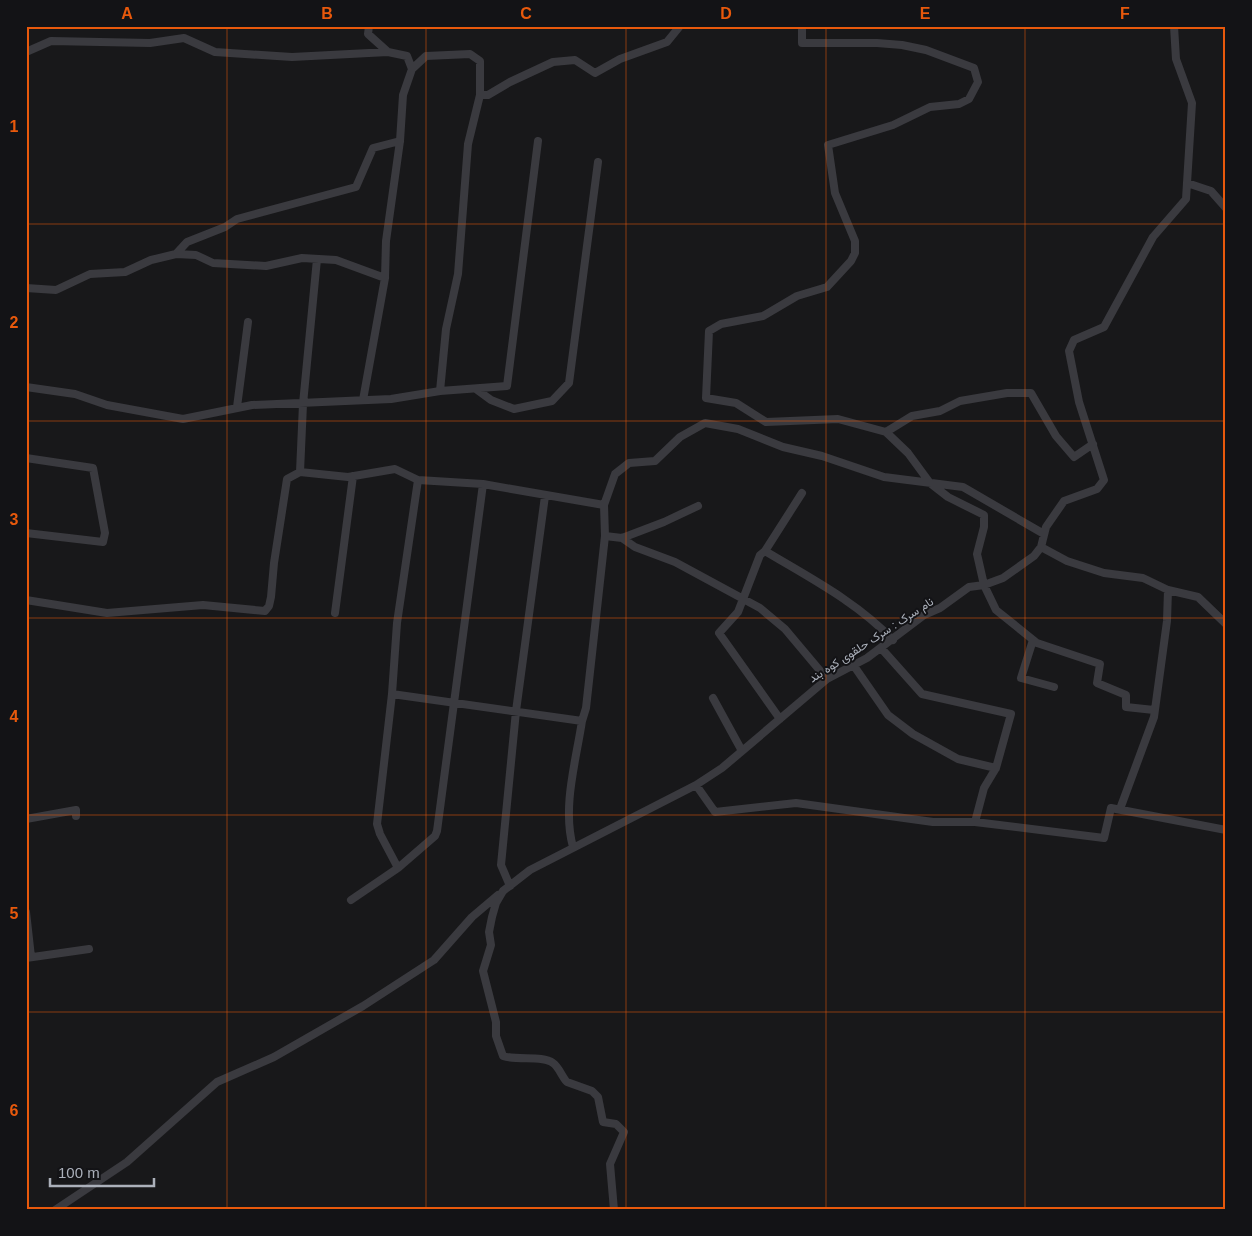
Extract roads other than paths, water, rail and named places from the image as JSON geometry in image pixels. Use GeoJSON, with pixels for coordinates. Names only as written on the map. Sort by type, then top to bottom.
{"type":"FeatureCollection","features":[{"type":"Feature","properties":{"kind":"street"},"geometry":{"type":"LineString","coordinates":[[369,26],[368,34],[388,52]]}},
{"type":"Feature","properties":{"kind":"street"},"geometry":{"type":"LineString","coordinates":[[480,95],[488,95],[510,82],[553,62],[575,60],[595,73],[620,59],[667,42],[680,26]]}},
{"type":"Feature","properties":{"kind":"street"},"geometry":{"type":"LineString","coordinates":[[802,26],[802,42],[877,43],[926,50],[974,68],[978,82],[969,99],[959,104],[930,107],[892,125],[828,144],[835,193],[855,241],[855,254],[836,280],[827,287],[797,296],[763,316],[721,324],[709,331],[706,398],[736,403],[766,422],[838,419],[886,432],[908,453],[930,483],[948,498],[984,515],[984,527],[977,554],[984,585],[996,610],[1033,640],[1100,664],[1097,683],[1126,695],[1126,707],[1154,710]]}},
{"type":"Feature","properties":{"kind":"street"},"geometry":{"type":"LineString","coordinates":[[1174,26],[1176,58],[1192,103],[1186,200],[1152,237],[1104,327],[1074,340],[1069,351],[1079,402],[1104,480],[1097,489],[1064,501],[1046,527],[1041,547],[1067,562],[1104,573],[1143,578],[1168,590],[1198,597],[1226,624]]}},
{"type":"Feature","properties":{"kind":"street"},"geometry":{"type":"LineString","coordinates":[[26,52],[51,41],[150,43],[184,38],[215,52],[292,57],[388,52],[407,56],[412,70]]}},
{"type":"Feature","properties":{"kind":"street"},"geometry":{"type":"LineString","coordinates":[[363,400],[385,278],[386,242],[400,141],[403,94],[412,70],[426,56],[470,54],[480,61],[480,95],[468,144],[458,274],[446,329],[440,391]]}},
{"type":"Feature","properties":{"kind":"street"},"geometry":{"type":"LineString","coordinates":[[176,254],[187,242],[225,227],[237,219],[356,187],[373,148],[400,141]]}},
{"type":"Feature","properties":{"kind":"street"},"geometry":{"type":"LineString","coordinates":[[26,387],[75,394],[106,405],[184,419],[237,407],[391,399],[440,391],[507,386],[538,141]]}},
{"type":"Feature","properties":{"kind":"street"},"geometry":{"type":"LineString","coordinates":[[476,389],[491,400],[514,409],[552,401],[569,383],[598,162]]}},
{"type":"Feature","properties":{"kind":"street"},"geometry":{"type":"LineString","coordinates":[[1187,183],[1211,191],[1226,208]]}},
{"type":"Feature","properties":{"kind":"street"},"geometry":{"type":"LineString","coordinates":[[26,288],[56,290],[90,274],[125,272],[151,260],[176,254],[196,255],[213,263],[266,266],[302,258],[336,260],[385,278]]}},
{"type":"Feature","properties":{"kind":"street"},"geometry":{"type":"LineString","coordinates":[[300,472],[303,404],[317,259]]}},
{"type":"Feature","properties":{"kind":"street"},"geometry":{"type":"LineString","coordinates":[[237,407],[248,322]]}},
{"type":"Feature","properties":{"kind":"street"},"geometry":{"type":"LineString","coordinates":[[886,432],[912,416],[940,411],[960,401],[1007,393],[1031,393],[1056,436],[1074,457],[1092,444]]}},
{"type":"Feature","properties":{"kind":"street"},"geometry":{"type":"LineString","coordinates":[[573,847],[568,831],[569,808],[582,721],[586,708],[605,536],[604,505],[615,474],[629,463],[655,461],[680,437],[705,423],[738,430],[783,447],[822,456],[884,477],[963,487],[1044,534]]}},
{"type":"Feature","properties":{"kind":"street"},"geometry":{"type":"LineString","coordinates":[[26,458],[92,468],[105,533],[103,542],[26,533]]}},
{"type":"Feature","properties":{"kind":"street"},"geometry":{"type":"LineString","coordinates":[[26,600],[107,613],[203,605],[265,611],[269,606],[271,597],[288,479],[300,472],[353,476],[396,469],[418,480],[483,484],[604,505]]}},
{"type":"Feature","properties":{"kind":"street"},"geometry":{"type":"LineString","coordinates":[[335,613],[353,476]]}},
{"type":"Feature","properties":{"kind":"street"},"geometry":{"type":"LineString","coordinates":[[398,868],[380,834],[377,824],[392,694],[397,623],[418,480]]}},
{"type":"Feature","properties":{"kind":"street"},"geometry":{"type":"LineString","coordinates":[[351,900],[398,868],[435,836],[437,831],[483,484]]}},
{"type":"Feature","properties":{"kind":"street"},"geometry":{"type":"LineString","coordinates":[[780,719],[719,633],[738,612],[760,555],[765,551],[802,493]]}},
{"type":"Feature","properties":{"kind":"street"},"geometry":{"type":"LineString","coordinates":[[55,1210],[127,1162],[217,1082],[274,1058],[363,1006],[434,960],[472,917],[506,889],[502,865],[516,711],[545,496]]}},
{"type":"Feature","properties":{"kind":"street"},"geometry":{"type":"LineString","coordinates":[[605,536],[622,538],[664,522],[698,506]]}},
{"type":"Feature","properties":{"kind":"street"},"geometry":{"type":"LineString","coordinates":[[622,538],[635,547],[675,562],[760,608],[785,629],[827,679]]}},
{"type":"Feature","properties":{"kind":"street","name":"نام سرک : سرک حلقوی کوه بند"},"geometry":{"type":"LineString","coordinates":[[614,1210],[610,1164],[624,1132],[616,1124],[603,1122],[599,1112],[598,1096],[592,1091],[567,1082],[555,1064],[546,1059],[514,1060],[503,1056],[496,1036],[496,1022],[483,971],[491,945],[489,932],[496,903],[506,889],[530,870],[696,785],[722,768],[827,679],[854,666],[893,640],[924,616],[940,608],[969,587],[984,585],[1003,578],[1034,556],[1041,547]]}},
{"type":"Feature","properties":{"kind":"street"},"geometry":{"type":"LineString","coordinates":[[765,551],[838,595],[879,625],[893,640]]}},
{"type":"Feature","properties":{"kind":"street"},"geometry":{"type":"LineString","coordinates":[[1120,809],[1152,724],[1167,621],[1168,590]]}},
{"type":"Feature","properties":{"kind":"street"},"geometry":{"type":"LineString","coordinates":[[1033,640],[1021,678],[1054,687]]}},
{"type":"Feature","properties":{"kind":"street"},"geometry":{"type":"LineString","coordinates":[[881,648],[922,694],[1011,714],[996,768],[984,788],[975,822]]}},
{"type":"Feature","properties":{"kind":"street"},"geometry":{"type":"LineString","coordinates":[[854,666],[888,714],[912,734],[958,759],[996,768]]}},
{"type":"Feature","properties":{"kind":"street"},"geometry":{"type":"LineString","coordinates":[[392,694],[582,721]]}},
{"type":"Feature","properties":{"kind":"street"},"geometry":{"type":"LineString","coordinates":[[713,698],[742,751]]}},
{"type":"Feature","properties":{"kind":"street"},"geometry":{"type":"LineString","coordinates":[[696,785],[715,812],[796,802],[933,822],[975,822],[1104,838],[1111,808],[1226,830]]}},
{"type":"Feature","properties":{"kind":"street"},"geometry":{"type":"LineString","coordinates":[[26,819],[76,810],[76,816]]}},
{"type":"Feature","properties":{"kind":"street"},"geometry":{"type":"LineString","coordinates":[[26,912],[28,958],[89,949]]}}]}
